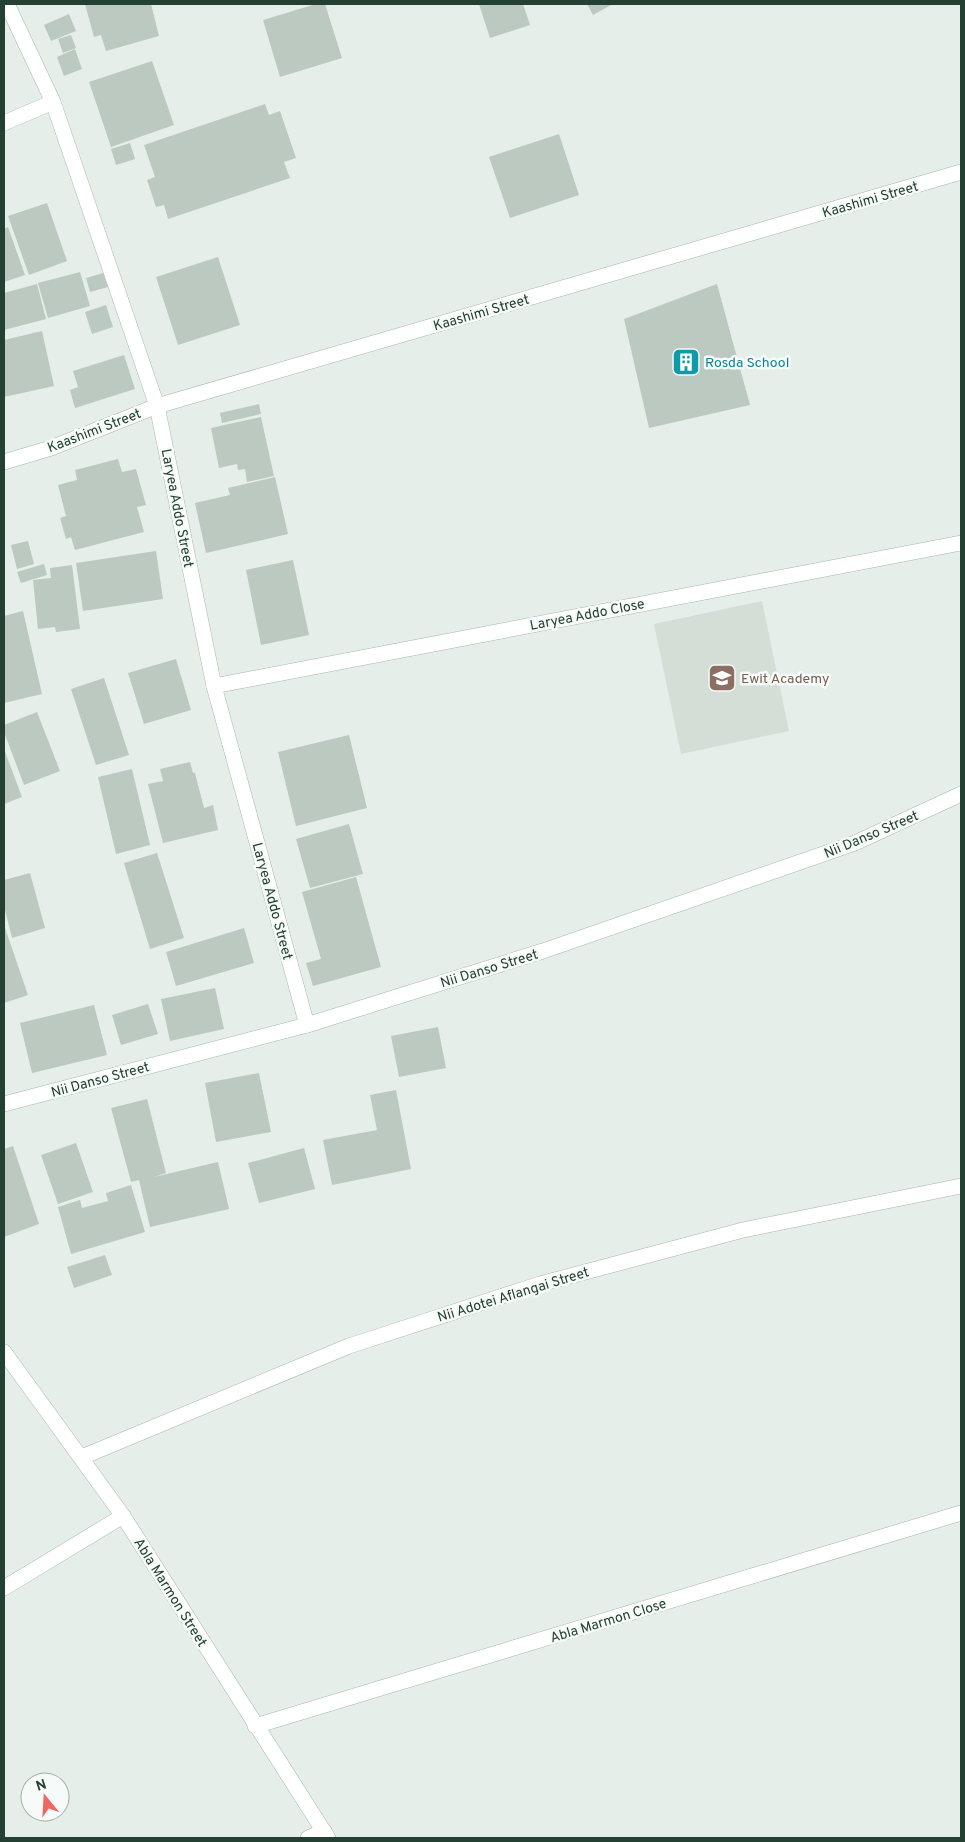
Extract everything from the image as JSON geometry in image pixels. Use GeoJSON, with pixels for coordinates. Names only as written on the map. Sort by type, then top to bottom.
{"type":"FeatureCollection","features":[{"type":"Feature","properties":{"kind":"street","name":"Laryea Addo Street"},"geometry":{"type":"LineString","coordinates":[[7,4],[53,102],[157,406],[214,686],[307,1025]]}},
{"type":"Feature","properties":{"kind":"street"},"geometry":{"type":"LineString","coordinates":[[4,123],[53,102]]}},
{"type":"Feature","properties":{"kind":"street","name":"Kaashimi Street"},"geometry":{"type":"LineString","coordinates":[[4,462],[51,448],[157,406],[961,172]]}},
{"type":"Feature","properties":{"kind":"street","name":"Laryea Addo Close"},"geometry":{"type":"LineString","coordinates":[[214,686],[961,543]]}},
{"type":"Feature","properties":{"kind":"street","name":"Nii Danso Street"},"geometry":{"type":"LineString","coordinates":[[4,1104],[307,1025],[544,950],[855,843],[961,794]]}},
{"type":"Feature","properties":{"kind":"street","name":"Nii Adotei Aflangai Street"},"geometry":{"type":"LineString","coordinates":[[82,1457],[349,1346],[540,1284],[743,1230],[961,1186]]}},
{"type":"Feature","properties":{"kind":"street","name":"Abla Marmon Street"},"geometry":{"type":"LineString","coordinates":[[4,1352],[123,1516],[255,1726],[326,1834]]}},
{"type":"Feature","properties":{"kind":"street","name":"Abla Marmon Close"},"geometry":{"type":"LineString","coordinates":[[255,1726],[961,1513]]}},
{"type":"Feature","properties":{"kind":"street"},"geometry":{"type":"LineString","coordinates":[[4,1588],[123,1516]]}},
{"type":"Feature","properties":{"kind":"street"},"geometry":{"type":"LineString","coordinates":[[308,1838],[326,1834]]}},
{"type":"Feature","properties":{"kind":"shaded area","name":"Ewit Academy"},"geometry":{"type":"Polygon","coordinates":[[[762,601],[789,731],[681,754],[654,624],[762,601]]]}},
{"type":"Feature","properties":{"kind":"building"},"geometry":{"type":"Polygon","coordinates":[[[85,4],[151,4],[159,36],[106,51],[101,35],[94,37],[85,4]]]}},
{"type":"Feature","properties":{"kind":"building"},"geometry":{"type":"Polygon","coordinates":[[[316,4],[325,4],[342,58],[280,77],[263,20],[316,4]]]}},
{"type":"Feature","properties":{"kind":"building"},"geometry":{"type":"Polygon","coordinates":[[[479,4],[523,4],[530,25],[490,38],[479,4]]]}},
{"type":"Feature","properties":{"kind":"building"},"geometry":{"type":"Polygon","coordinates":[[[587,4],[613,4],[593,15],[587,4]]]}},
{"type":"Feature","properties":{"kind":"building"},"geometry":{"type":"Polygon","coordinates":[[[69,14],[76,31],[51,41],[44,25],[69,14]]]}},
{"type":"Feature","properties":{"kind":"building"},"geometry":{"type":"Polygon","coordinates":[[[71,35],[76,48],[63,53],[58,39],[71,35]]]}},
{"type":"Feature","properties":{"kind":"building"},"geometry":{"type":"Polygon","coordinates":[[[75,49],[82,69],[64,76],[57,57],[75,49]]]}},
{"type":"Feature","properties":{"kind":"building"},"geometry":{"type":"Polygon","coordinates":[[[152,61],[174,125],[111,147],[89,82],[152,61]]]}},
{"type":"Feature","properties":{"kind":"building"},"geometry":{"type":"Polygon","coordinates":[[[265,104],[269,115],[280,111],[296,158],[284,162],[290,178],[168,219],[164,205],[156,207],[147,180],[155,177],[144,145],[265,104]]]}},
{"type":"Feature","properties":{"kind":"building"},"geometry":{"type":"Polygon","coordinates":[[[559,134],[579,195],[510,218],[489,157],[559,134]]]}},
{"type":"Feature","properties":{"kind":"building"},"geometry":{"type":"Polygon","coordinates":[[[130,143],[135,159],[116,165],[111,149],[130,143]]]}},
{"type":"Feature","properties":{"kind":"building"},"geometry":{"type":"Polygon","coordinates":[[[47,203],[67,261],[29,275],[8,216],[47,203]]]}},
{"type":"Feature","properties":{"kind":"building"},"geometry":{"type":"Polygon","coordinates":[[[8,227],[25,275],[4,282],[4,229],[8,227]]]}},
{"type":"Feature","properties":{"kind":"building"},"geometry":{"type":"Polygon","coordinates":[[[218,257],[240,325],[178,345],[156,277],[218,257]]]}},
{"type":"Feature","properties":{"kind":"building"},"geometry":{"type":"Polygon","coordinates":[[[80,272],[90,306],[48,318],[38,283],[80,272]]]}},
{"type":"Feature","properties":{"kind":"building"},"geometry":{"type":"Polygon","coordinates":[[[103,273],[108,287],[90,292],[86,278],[103,273]]]}},
{"type":"Feature","properties":{"kind":"building"},"geometry":{"type":"Polygon","coordinates":[[[37,284],[46,319],[4,330],[4,293],[37,284]]]}},
{"type":"Feature","properties":{"kind":"building","name":"Rosda School"},"geometry":{"type":"Polygon","coordinates":[[[717,284],[750,405],[649,428],[624,319],[717,284]]]}},
{"type":"Feature","properties":{"kind":"building"},"geometry":{"type":"Polygon","coordinates":[[[106,305],[113,327],[92,334],[85,312],[106,305]]]}},
{"type":"Feature","properties":{"kind":"building"},"geometry":{"type":"Polygon","coordinates":[[[42,331],[54,386],[4,397],[4,340],[42,331]]]}},
{"type":"Feature","properties":{"kind":"building"},"geometry":{"type":"Polygon","coordinates":[[[124,355],[135,389],[75,408],[70,390],[78,387],[73,371],[124,355]]]}},
{"type":"Feature","properties":{"kind":"building"},"geometry":{"type":"Polygon","coordinates":[[[259,404],[261,414],[222,423],[220,413],[259,404]]]}},
{"type":"Feature","properties":{"kind":"building"},"geometry":{"type":"Polygon","coordinates":[[[261,417],[274,476],[247,482],[245,469],[238,470],[237,464],[219,468],[211,428],[261,417]]]}},
{"type":"Feature","properties":{"kind":"building"},"geometry":{"type":"Polygon","coordinates":[[[118,459],[122,472],[136,469],[146,505],[137,507],[144,532],[75,550],[71,537],[66,539],[60,518],[66,516],[58,485],[77,480],[75,470],[118,459]]]}},
{"type":"Feature","properties":{"kind":"building"},"geometry":{"type":"Polygon","coordinates":[[[275,477],[288,534],[206,553],[195,503],[230,495],[228,488],[275,477]]]}},
{"type":"Feature","properties":{"kind":"building"},"geometry":{"type":"Polygon","coordinates":[[[28,541],[34,564],[17,569],[11,545],[28,541]]]}},
{"type":"Feature","properties":{"kind":"building"},"geometry":{"type":"Polygon","coordinates":[[[156,551],[163,599],[83,611],[76,563],[156,551]]]}},
{"type":"Feature","properties":{"kind":"building"},"geometry":{"type":"Polygon","coordinates":[[[293,560],[309,635],[261,645],[246,570],[293,560]]]}},
{"type":"Feature","properties":{"kind":"building"},"geometry":{"type":"Polygon","coordinates":[[[44,564],[47,575],[21,583],[17,572],[44,564]]]}},
{"type":"Feature","properties":{"kind":"building"},"geometry":{"type":"Polygon","coordinates":[[[72,565],[80,629],[56,632],[55,627],[38,629],[33,580],[51,578],[50,568],[72,565]]]}},
{"type":"Feature","properties":{"kind":"building"},"geometry":{"type":"Polygon","coordinates":[[[23,611],[42,694],[4,703],[4,616],[23,611]]]}},
{"type":"Feature","properties":{"kind":"building"},"geometry":{"type":"Polygon","coordinates":[[[176,659],[191,710],[144,724],[128,673],[176,659]]]}},
{"type":"Feature","properties":{"kind":"building"},"geometry":{"type":"Polygon","coordinates":[[[104,678],[129,755],[96,765],[71,689],[104,678]]]}},
{"type":"Feature","properties":{"kind":"building"},"geometry":{"type":"Polygon","coordinates":[[[37,712],[60,771],[24,785],[4,732],[4,725],[37,712]]]}},
{"type":"Feature","properties":{"kind":"building"},"geometry":{"type":"Polygon","coordinates":[[[349,735],[367,808],[296,826],[278,752],[349,735]]]}},
{"type":"Feature","properties":{"kind":"building"},"geometry":{"type":"Polygon","coordinates":[[[4,749],[22,797],[4,804],[4,749]]]}},
{"type":"Feature","properties":{"kind":"building"},"geometry":{"type":"Polygon","coordinates":[[[190,762],[193,773],[195,773],[204,808],[213,805],[218,830],[163,843],[148,784],[163,781],[160,769],[190,762]]]}},
{"type":"Feature","properties":{"kind":"building"},"geometry":{"type":"Polygon","coordinates":[[[132,769],[150,845],[116,854],[98,777],[132,769]]]}},
{"type":"Feature","properties":{"kind":"building"},"geometry":{"type":"Polygon","coordinates":[[[349,824],[363,874],[310,888],[296,839],[349,824]]]}},
{"type":"Feature","properties":{"kind":"building"},"geometry":{"type":"Polygon","coordinates":[[[157,853],[184,938],[150,949],[124,863],[157,853]]]}},
{"type":"Feature","properties":{"kind":"building"},"geometry":{"type":"Polygon","coordinates":[[[30,873],[45,928],[12,938],[4,906],[4,880],[30,873]]]}},
{"type":"Feature","properties":{"kind":"building"},"geometry":{"type":"Polygon","coordinates":[[[356,877],[381,967],[313,986],[306,963],[321,959],[302,892],[356,877]]]}},
{"type":"Feature","properties":{"kind":"building"},"geometry":{"type":"Polygon","coordinates":[[[4,925],[28,995],[4,1003],[4,925]]]}},
{"type":"Feature","properties":{"kind":"building"},"geometry":{"type":"Polygon","coordinates":[[[244,928],[254,963],[176,986],[166,952],[244,928]]]}},
{"type":"Feature","properties":{"kind":"building"},"geometry":{"type":"Polygon","coordinates":[[[215,988],[224,1029],[170,1041],[161,999],[215,988]]]}},
{"type":"Feature","properties":{"kind":"building"},"geometry":{"type":"Polygon","coordinates":[[[148,1004],[158,1034],[121,1045],[112,1015],[148,1004]]]}},
{"type":"Feature","properties":{"kind":"building"},"geometry":{"type":"Polygon","coordinates":[[[94,1005],[107,1055],[32,1073],[20,1023],[94,1005]]]}},
{"type":"Feature","properties":{"kind":"building"},"geometry":{"type":"Polygon","coordinates":[[[438,1027],[446,1068],[399,1077],[391,1036],[438,1027]]]}},
{"type":"Feature","properties":{"kind":"building"},"geometry":{"type":"Polygon","coordinates":[[[259,1073],[271,1132],[216,1142],[205,1083],[259,1073]]]}},
{"type":"Feature","properties":{"kind":"building"},"geometry":{"type":"Polygon","coordinates":[[[396,1090],[411,1169],[332,1185],[323,1140],[377,1130],[370,1095],[396,1090]]]}},
{"type":"Feature","properties":{"kind":"building"},"geometry":{"type":"Polygon","coordinates":[[[147,1099],[166,1173],[154,1177],[218,1162],[229,1209],[150,1227],[139,1180],[131,1182],[111,1108],[147,1099]]]}},
{"type":"Feature","properties":{"kind":"building"},"geometry":{"type":"Polygon","coordinates":[[[76,1143],[93,1192],[58,1204],[41,1155],[76,1143]]]}},
{"type":"Feature","properties":{"kind":"building"},"geometry":{"type":"Polygon","coordinates":[[[13,1146],[39,1224],[4,1237],[4,1149],[13,1146]]]}},
{"type":"Feature","properties":{"kind":"building"},"geometry":{"type":"Polygon","coordinates":[[[304,1148],[315,1189],[259,1203],[248,1163],[304,1148]]]}},
{"type":"Feature","properties":{"kind":"building"},"geometry":{"type":"Polygon","coordinates":[[[131,1185],[145,1232],[71,1254],[58,1207],[80,1200],[82,1208],[108,1201],[106,1193],[131,1185]]]}},
{"type":"Feature","properties":{"kind":"building"},"geometry":{"type":"Polygon","coordinates":[[[105,1255],[112,1275],[74,1288],[67,1267],[105,1255]]]}},
{"type":"Feature","properties":{"kind":"place","name":"Rosda School"},"geometry":{"type":"Point","coordinates":[686,362]}},
{"type":"Feature","properties":{"kind":"place","name":"Ewit Academy"},"geometry":{"type":"Point","coordinates":[722,678]}}]}
